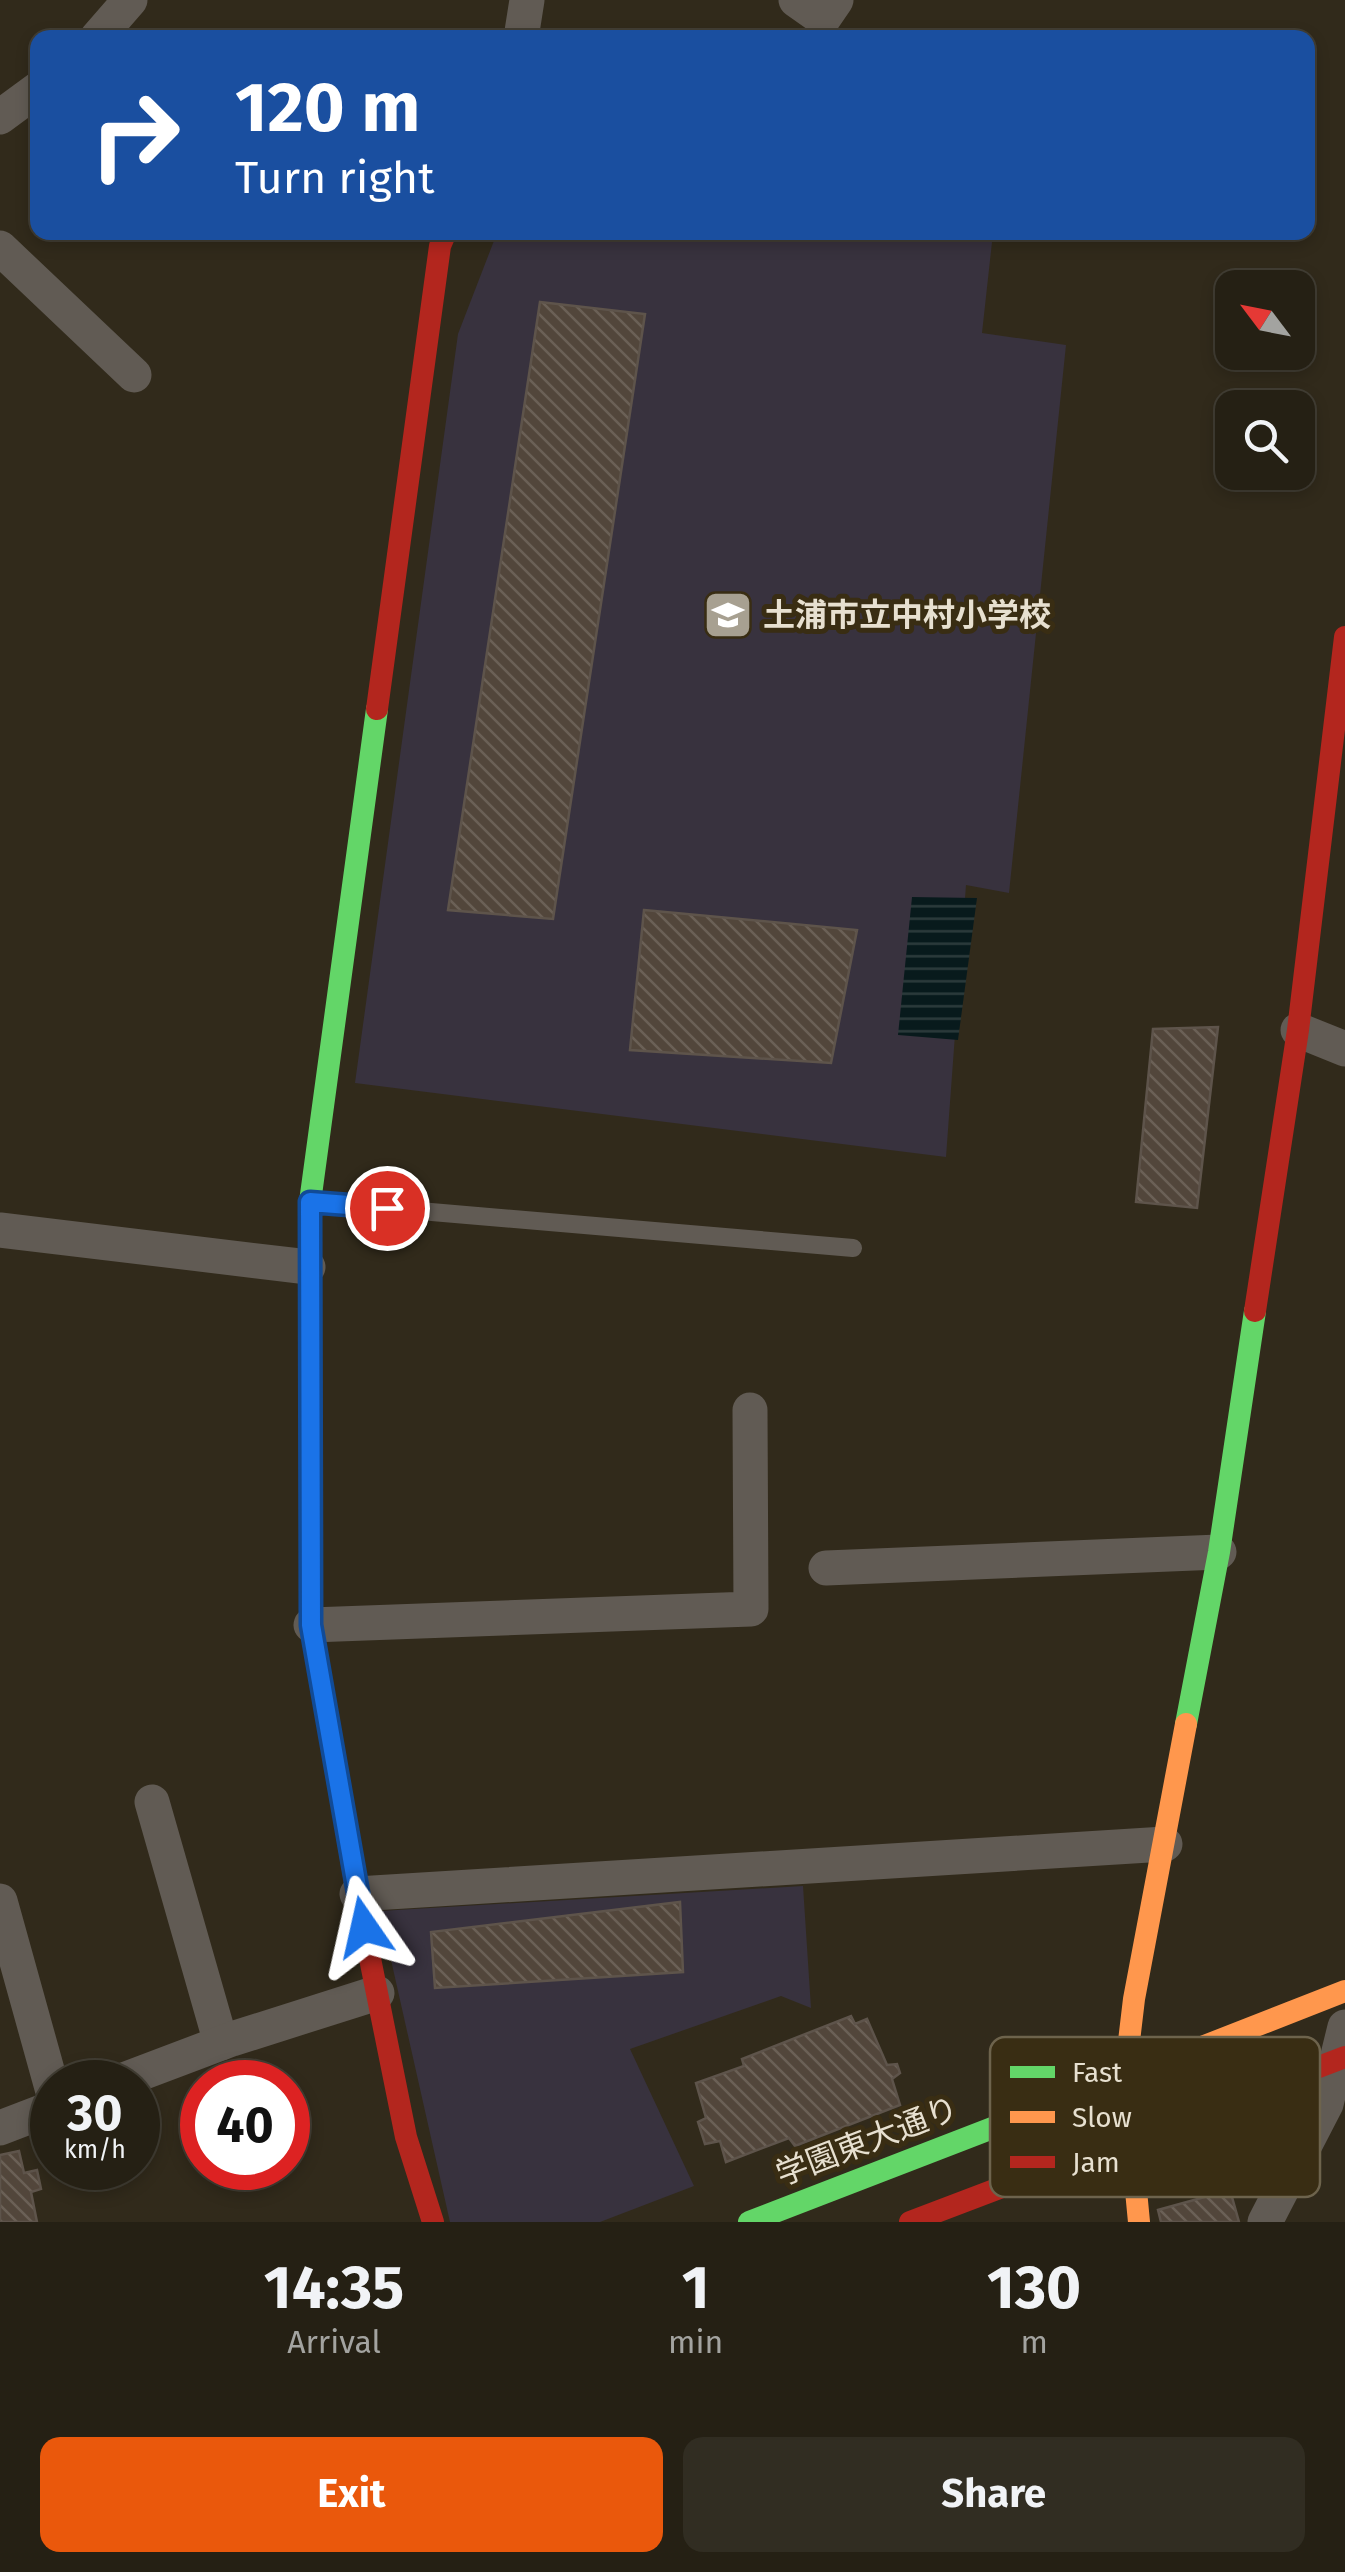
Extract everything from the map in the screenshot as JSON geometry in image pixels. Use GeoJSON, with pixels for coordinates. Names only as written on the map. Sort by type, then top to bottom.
{"type":"FeatureCollection","features":[{"type":"Feature","properties":{"kind":"street"},"geometry":{"type":"LineString","coordinates":[[105,30],[130,0]]}},
{"type":"Feature","properties":{"kind":"street"},"geometry":{"type":"LineString","coordinates":[[521,30],[527,0]]}},
{"type":"Feature","properties":{"kind":"street"},"geometry":{"type":"LineString","coordinates":[[796,0],[823,18],[836,0]]}},
{"type":"Feature","properties":{"kind":"street"},"geometry":{"type":"LineString","coordinates":[[0,117],[30,95]]}},
{"type":"Feature","properties":{"kind":"street"},"geometry":{"type":"LineString","coordinates":[[433,2222],[406,2137],[357,1894],[311,1625],[308,1267],[310,1202],[443,240]]}},
{"type":"Feature","properties":{"kind":"street"},"geometry":{"type":"LineString","coordinates":[[0,248],[134,375]]}},
{"type":"Feature","properties":{"kind":"street"},"geometry":{"type":"LineString","coordinates":[[1129,2037],[1220,1552],[1298,1030],[1341,708],[1345,637]]}},
{"type":"Feature","properties":{"kind":"street"},"geometry":{"type":"LineString","coordinates":[[1298,1030],[1345,1049]]}},
{"type":"Feature","properties":{"kind":"street"},"geometry":{"type":"LineString","coordinates":[[0,1230],[308,1267]]}},
{"type":"Feature","properties":{"kind":"street"},"geometry":{"type":"LineString","coordinates":[[311,1625],[751,1609],[750,1410]]}},
{"type":"Feature","properties":{"kind":"street"},"geometry":{"type":"LineString","coordinates":[[826,1568],[1220,1552]]}},
{"type":"Feature","properties":{"kind":"street"},"geometry":{"type":"LineString","coordinates":[[152,1802],[221,2043]]}},
{"type":"Feature","properties":{"kind":"street"},"geometry":{"type":"LineString","coordinates":[[357,1894],[1165,1844]]}},
{"type":"Feature","properties":{"kind":"street"},"geometry":{"type":"LineString","coordinates":[[0,1901],[44,2060]]}},
{"type":"Feature","properties":{"kind":"street","name":"学園東大通り"},"geometry":{"type":"LineString","coordinates":[[1223,2037],[1345,1990]]}},
{"type":"Feature","properties":{"kind":"street"},"geometry":{"type":"LineString","coordinates":[[160,2066],[377,1993]]}},
{"type":"Feature","properties":{"kind":"street"},"geometry":{"type":"LineString","coordinates":[[1320,2116],[1343,2048]]}},
{"type":"Feature","properties":{"kind":"street"},"geometry":{"type":"LineString","coordinates":[[0,2128],[30,2116]]}},
{"type":"Feature","properties":{"kind":"street","name":"学園東大通り"},"geometry":{"type":"LineString","coordinates":[[749,2222],[990,2128]]}},
{"type":"Feature","properties":{"kind":"street"},"geometry":{"type":"LineString","coordinates":[[910,2222],[990,2192]]}},
{"type":"Feature","properties":{"kind":"street"},"geometry":{"type":"LineString","coordinates":[[1137,2197],[1139,2222]]}},
{"type":"Feature","properties":{"kind":"street"},"geometry":{"type":"LineString","coordinates":[[1266,2222],[1279,2197]]}},
{"type":"Feature","properties":{"kind":"lane"},"geometry":{"type":"LineString","coordinates":[[310,1202],[853,1248]]}},
{"type":"Feature","properties":{"kind":"shaded area","name":"土浦市立中村小学校"},"geometry":{"type":"Polygon","coordinates":[[[494,240],[992,240],[982,333],[1066,345],[1009,893],[966,885],[946,1157],[355,1083],[458,334],[494,240]]]}},
{"type":"Feature","properties":{"kind":"shaded area"},"geometry":{"type":"Polygon","coordinates":[[[912,897],[977,898],[958,1040],[898,1035],[912,897]]]}},
{"type":"Feature","properties":{"kind":"shaded area"},"geometry":{"type":"Polygon","coordinates":[[[803,1886],[811,2008],[781,1996],[630,2049],[694,2186],[600,2222],[450,2222],[380,1911],[803,1886]]]}},
{"type":"Feature","properties":{"kind":"building"},"geometry":{"type":"Polygon","coordinates":[[[540,302],[645,314],[553,919],[448,910],[540,302]]]}},
{"type":"Feature","properties":{"kind":"building"},"geometry":{"type":"Polygon","coordinates":[[[644,910],[857,930],[831,1063],[630,1050],[644,910]]]}},
{"type":"Feature","properties":{"kind":"building"},"geometry":{"type":"Polygon","coordinates":[[[1218,1027],[1197,1208],[1136,1202],[1153,1029],[1218,1027]]]}},
{"type":"Feature","properties":{"kind":"building"},"geometry":{"type":"Polygon","coordinates":[[[680,1902],[683,1972],[435,1988],[431,1932],[680,1902]]]}},
{"type":"Feature","properties":{"kind":"building"},"geometry":{"type":"Polygon","coordinates":[[[851,2016],[855,2024],[867,2019],[887,2065],[897,2064],[900,2073],[892,2079],[900,2105],[795,2146],[789,2138],[726,2162],[720,2141],[705,2144],[698,2122],[706,2118],[696,2083],[744,2066],[742,2059],[851,2016]]]}},
{"type":"Feature","properties":{"kind":"building"},"geometry":{"type":"Polygon","coordinates":[[[19,2151],[24,2173],[30,2172],[30,2190],[38,2190],[31,2192],[37,2222],[0,2222],[0,2155],[19,2151]]]}},
{"type":"Feature","properties":{"kind":"building"},"geometry":{"type":"Polygon","coordinates":[[[1205,2197],[1232,2197],[1239,2222],[1161,2222],[1158,2210],[1205,2197]]]}},
{"type":"Feature","properties":{"kind":"traffic: fast"},"geometry":{"type":"LineString","coordinates":[[310,1274],[310,1202],[377,709]]}},
{"type":"Feature","properties":{"kind":"traffic: fast"},"geometry":{"type":"LineString","coordinates":[[1186,1724],[1219,1552],[1255,1311]]}},
{"type":"Feature","properties":{"kind":"traffic: fast"},"geometry":{"type":"LineString","coordinates":[[749,2222],[990,2129]]}},
{"type":"Feature","properties":{"kind":"traffic: slow"},"geometry":{"type":"LineString","coordinates":[[310,1274],[311,1625],[341,1799]]}},
{"type":"Feature","properties":{"kind":"traffic: slow"},"geometry":{"type":"LineString","coordinates":[[1130,2037],[1186,1724]]}},
{"type":"Feature","properties":{"kind":"traffic: slow"},"geometry":{"type":"LineString","coordinates":[[1227,2037],[1345,1991]]}},
{"type":"Feature","properties":{"kind":"traffic: slow"},"geometry":{"type":"LineString","coordinates":[[1137,2197],[1139,2222]]}},
{"type":"Feature","properties":{"kind":"traffic: jam"},"geometry":{"type":"LineString","coordinates":[[377,709],[443,240]]}},
{"type":"Feature","properties":{"kind":"traffic: jam"},"geometry":{"type":"LineString","coordinates":[[1255,1311],[1298,1030],[1345,637]]}},
{"type":"Feature","properties":{"kind":"traffic: jam"},"geometry":{"type":"LineString","coordinates":[[341,1799],[406,2137],[433,2222]]}},
{"type":"Feature","properties":{"kind":"traffic: jam"},"geometry":{"type":"LineString","coordinates":[[1320,2066],[1345,2057]]}},
{"type":"Feature","properties":{"kind":"traffic: jam"},"geometry":{"type":"LineString","coordinates":[[910,2222],[990,2192]]}},
{"type":"Feature","properties":{"kind":"place","name":"土浦市立中村小学校"},"geometry":{"type":"Point","coordinates":[728,615]}},
{"type":"Feature","properties":{"kind":"route"},"geometry":{"type":"LineString","coordinates":[[364,1927],[311,1625],[310,1202],[387,1208]]}}]}
